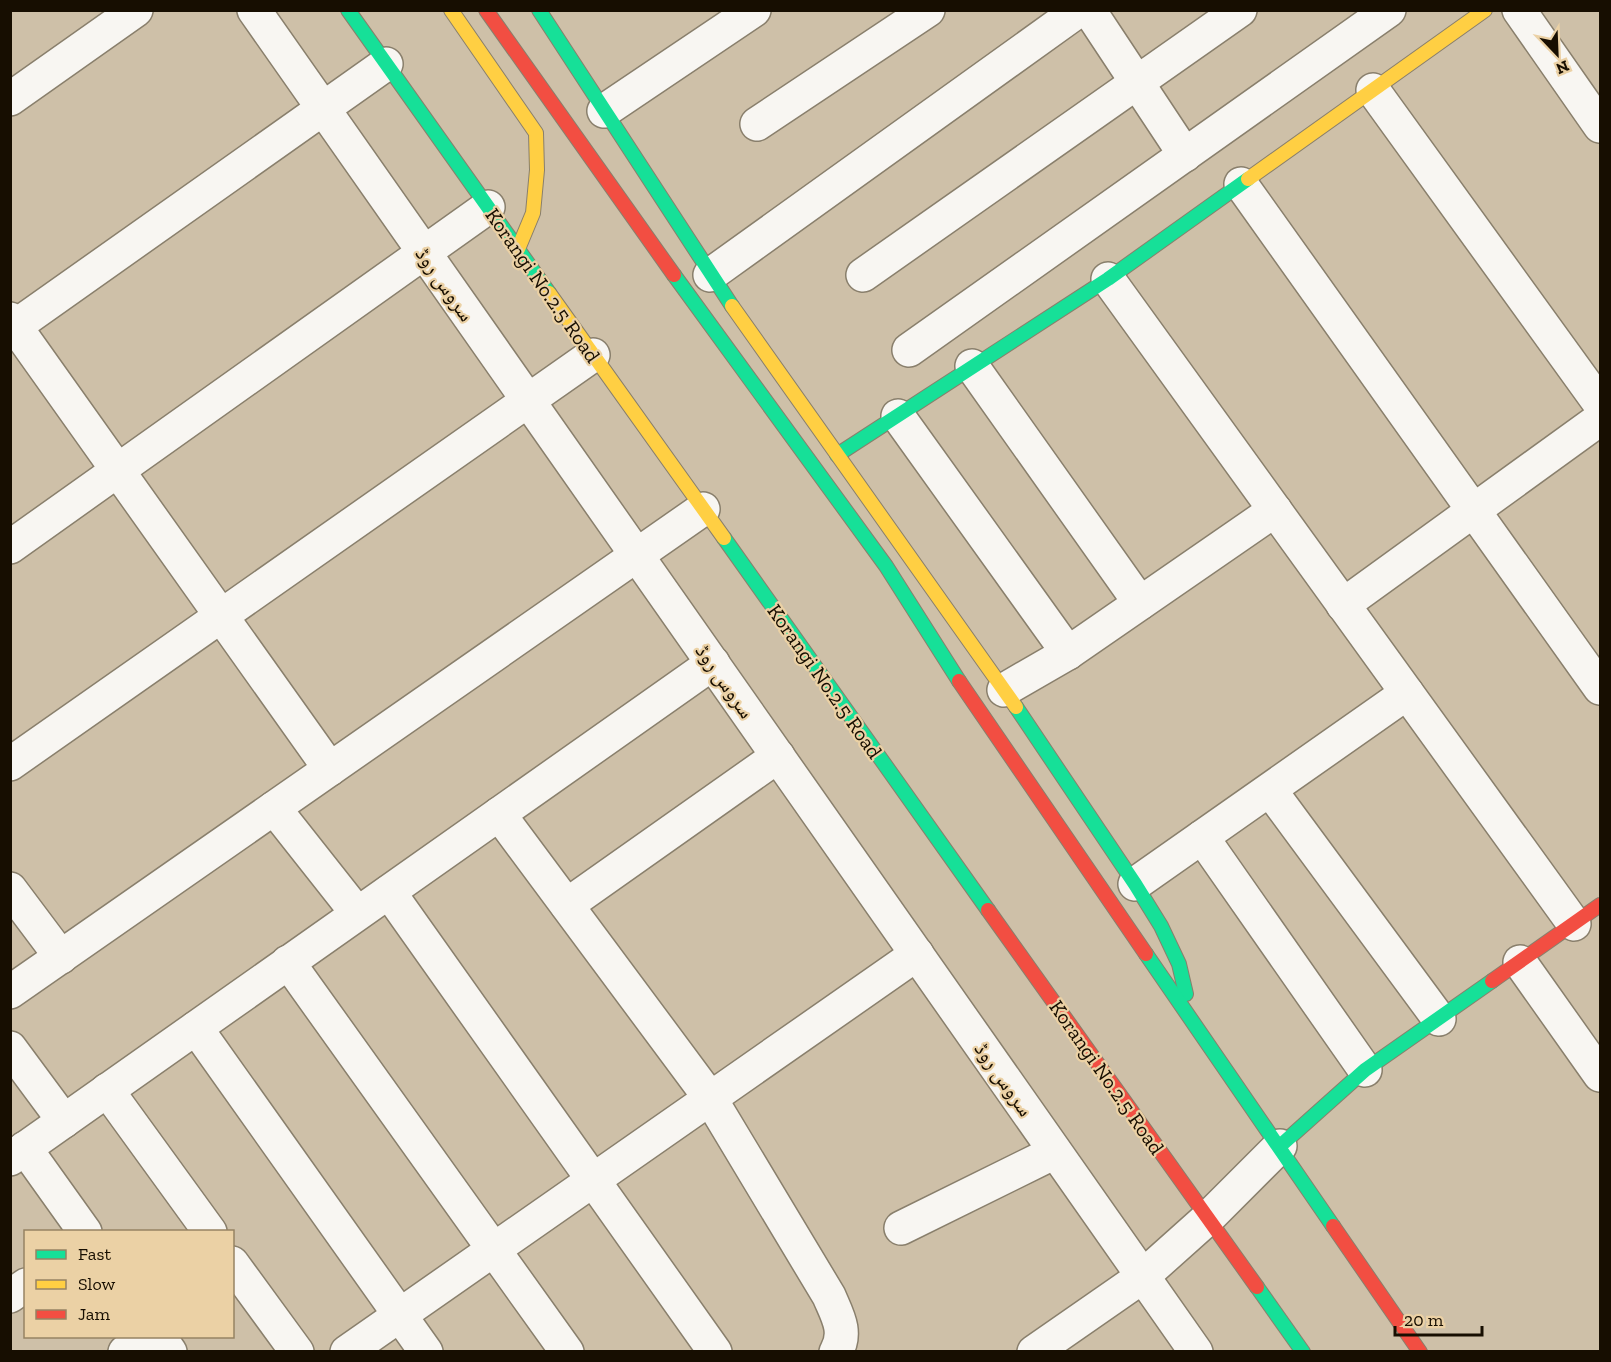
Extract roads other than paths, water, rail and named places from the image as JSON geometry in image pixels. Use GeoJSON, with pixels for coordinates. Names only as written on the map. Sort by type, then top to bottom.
{"type":"FeatureCollection","features":[{"type":"Feature","properties":{"kind":"main road","name":"Korangi No.2.5 Road"},"geometry":{"type":"LineString","coordinates":[[348,10],[1303,1352]]}},
{"type":"Feature","properties":{"kind":"main road"},"geometry":{"type":"LineString","coordinates":[[451,10],[536,133],[537,170],[533,213],[518,249]]}},
{"type":"Feature","properties":{"kind":"main road"},"geometry":{"type":"LineString","coordinates":[[486,10],[688,296],[886,566],[983,718],[1420,1352]]}},
{"type":"Feature","properties":{"kind":"main road"},"geometry":{"type":"LineString","coordinates":[[539,10],[710,275],[1004,690],[1135,884],[1161,926],[1179,964],[1193,1020]]}},
{"type":"Feature","properties":{"kind":"main road"},"geometry":{"type":"LineString","coordinates":[[837,455],[1108,279],[1481,12]]}},
{"type":"Feature","properties":{"kind":"main road"},"geometry":{"type":"LineString","coordinates":[[1280,1146],[1365,1070],[1600,905]]}},
{"type":"Feature","properties":{"kind":"street"},"geometry":{"type":"LineString","coordinates":[[10,99],[136,10]]}},
{"type":"Feature","properties":{"kind":"street","name":"سروس روڈ"},"geometry":{"type":"LineString","coordinates":[[254,10],[1196,1352]]}},
{"type":"Feature","properties":{"kind":"street"},"geometry":{"type":"LineString","coordinates":[[604,111],[754,10]]}},
{"type":"Feature","properties":{"kind":"street"},"geometry":{"type":"LineString","coordinates":[[757,124],[928,10]]}},
{"type":"Feature","properties":{"kind":"street"},"geometry":{"type":"LineString","coordinates":[[710,275],[1078,10]]}},
{"type":"Feature","properties":{"kind":"street"},"geometry":{"type":"LineString","coordinates":[[1089,10],[1185,155]]}},
{"type":"Feature","properties":{"kind":"street"},"geometry":{"type":"LineString","coordinates":[[863,274],[1138,84],[1240,10]]}},
{"type":"Feature","properties":{"kind":"street"},"geometry":{"type":"LineString","coordinates":[[909,350],[1389,10]]}},
{"type":"Feature","properties":{"kind":"street"},"geometry":{"type":"LineString","coordinates":[[1519,10],[1600,126]]}},
{"type":"Feature","properties":{"kind":"street"},"geometry":{"type":"LineString","coordinates":[[330,769],[12,325],[386,64]]}},
{"type":"Feature","properties":{"kind":"street"},"geometry":{"type":"LineString","coordinates":[[1373,90],[1600,405]]}},
{"type":"Feature","properties":{"kind":"street"},"geometry":{"type":"LineString","coordinates":[[1241,184],[1600,688]]}},
{"type":"Feature","properties":{"kind":"street"},"geometry":{"type":"LineString","coordinates":[[10,547],[488,207]]}},
{"type":"Feature","properties":{"kind":"street"},"geometry":{"type":"LineString","coordinates":[[1108,279],[1574,924]]}},
{"type":"Feature","properties":{"kind":"street"},"geometry":{"type":"LineString","coordinates":[[10,764],[593,355]]}},
{"type":"Feature","properties":{"kind":"street"},"geometry":{"type":"LineString","coordinates":[[972,366],[1140,603]]}},
{"type":"Feature","properties":{"kind":"street"},"geometry":{"type":"LineString","coordinates":[[898,416],[1068,653]]}},
{"type":"Feature","properties":{"kind":"street"},"geometry":{"type":"LineString","coordinates":[[1343,605],[1600,419]]}},
{"type":"Feature","properties":{"kind":"street"},"geometry":{"type":"LineString","coordinates":[[10,992],[703,509]]}},
{"type":"Feature","properties":{"kind":"street"},"geometry":{"type":"LineString","coordinates":[[1004,690],[1068,653],[1275,510]]}},
{"type":"Feature","properties":{"kind":"street"},"geometry":{"type":"LineString","coordinates":[[83,1230],[18,1153],[713,663]]}},
{"type":"Feature","properties":{"kind":"street"},"geometry":{"type":"LineString","coordinates":[[1135,884],[1407,693]]}},
{"type":"Feature","properties":{"kind":"street"},"geometry":{"type":"LineString","coordinates":[[567,905],[778,756]]}},
{"type":"Feature","properties":{"kind":"street"},"geometry":{"type":"LineString","coordinates":[[1270,790],[1439,1019]]}},
{"type":"Feature","properties":{"kind":"street"},"geometry":{"type":"LineString","coordinates":[[274,808],[357,913]]}},
{"type":"Feature","properties":{"kind":"street"},"geometry":{"type":"LineString","coordinates":[[499,814],[710,1098],[829,1296],[840,1322],[842,1341],[836,1352]]}},
{"type":"Feature","properties":{"kind":"street"},"geometry":{"type":"LineString","coordinates":[[1202,837],[1365,1070]]}},
{"type":"Feature","properties":{"kind":"street"},"geometry":{"type":"LineString","coordinates":[[10,889],[61,957]]}},
{"type":"Feature","properties":{"kind":"street"},"geometry":{"type":"LineString","coordinates":[[389,892],[715,1352]]}},
{"type":"Feature","properties":{"kind":"street"},"geometry":{"type":"LineString","coordinates":[[347,1352],[917,954]]}},
{"type":"Feature","properties":{"kind":"street"},"geometry":{"type":"LineString","coordinates":[[288,962],[567,1352]]}},
{"type":"Feature","properties":{"kind":"street"},"geometry":{"type":"LineString","coordinates":[[1520,962],[1600,1075]]}},
{"type":"Feature","properties":{"kind":"street"},"geometry":{"type":"LineString","coordinates":[[196,1028],[426,1352]]}},
{"type":"Feature","properties":{"kind":"street"},"geometry":{"type":"LineString","coordinates":[[10,1048],[64,1121]]}},
{"type":"Feature","properties":{"kind":"street"},"geometry":{"type":"LineString","coordinates":[[107,1090],[209,1230]]}},
{"type":"Feature","properties":{"kind":"street"},"geometry":{"type":"LineString","coordinates":[[1034,1352],[1142,1276],[1208,1218],[1280,1146]]}},
{"type":"Feature","properties":{"kind":"street"},"geometry":{"type":"LineString","coordinates":[[901,1228],[1055,1152]]}},
{"type":"Feature","properties":{"kind":"street"},"geometry":{"type":"LineString","coordinates":[[234,1266],[297,1352]]}},
{"type":"Feature","properties":{"kind":"street"},"geometry":{"type":"LineString","coordinates":[[10,1296],[24,1286]]}},
{"type":"Feature","properties":{"kind":"street"},"geometry":{"type":"LineString","coordinates":[[125,1352],[143,1338]]}},
{"type":"Feature","properties":{"kind":"street"},"geometry":{"type":"LineString","coordinates":[[160,1338],[170,1352]]}}]}
